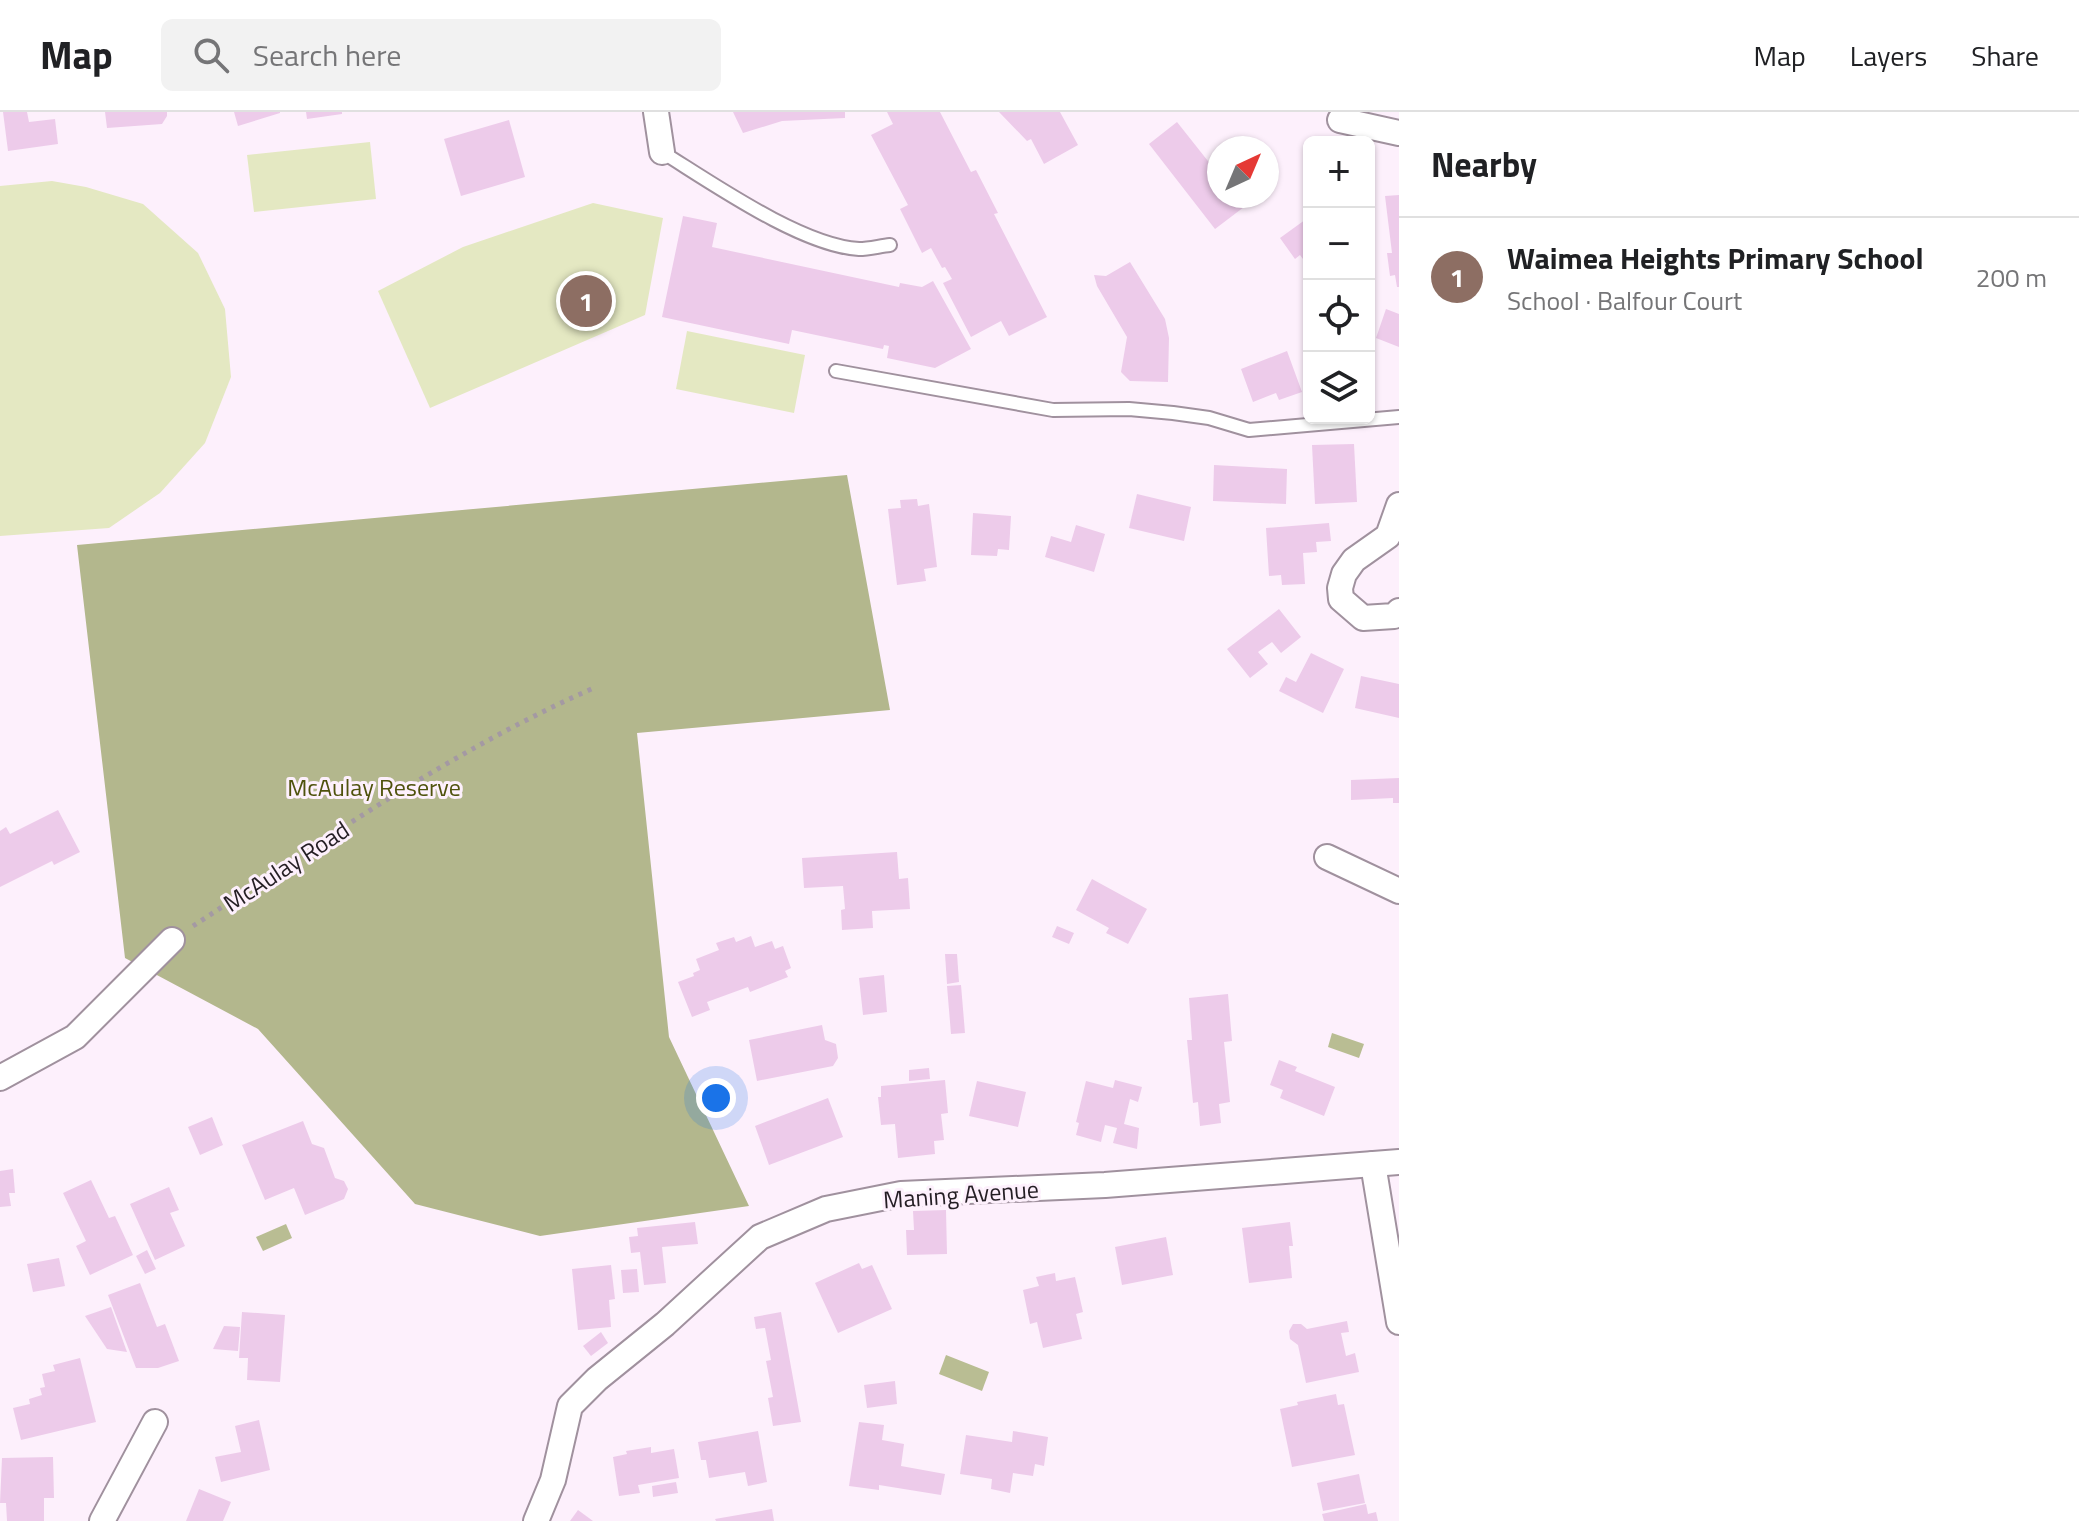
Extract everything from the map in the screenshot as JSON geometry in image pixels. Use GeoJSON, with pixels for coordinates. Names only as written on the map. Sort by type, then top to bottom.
{"type":"FeatureCollection","features":[{"type":"Feature","properties":{"kind":"street"},"geometry":{"type":"LineString","coordinates":[[656,112],[662,152]]}},
{"type":"Feature","properties":{"kind":"street"},"geometry":{"type":"LineString","coordinates":[[1340,120],[1399,133]]}},
{"type":"Feature","properties":{"kind":"street"},"geometry":{"type":"LineString","coordinates":[[1399,505],[1394,546],[1354,560],[1344,574],[1340,588],[1341,599],[1363,618],[1394,616],[1399,611]]}},
{"type":"Feature","properties":{"kind":"street"},"geometry":{"type":"LineString","coordinates":[[1327,857],[1399,891]]}},
{"type":"Feature","properties":{"kind":"street"},"geometry":{"type":"LineString","coordinates":[[0,1078],[75,1037],[172,940]]}},
{"type":"Feature","properties":{"kind":"street","name":"Maning Avenue"},"geometry":{"type":"LineString","coordinates":[[536,1521],[553,1480],[570,1406],[760,1237],[826,1209],[901,1194],[1105,1185],[1399,1162]]}},
{"type":"Feature","properties":{"kind":"street"},"geometry":{"type":"LineString","coordinates":[[1373,1164],[1399,1322]]}},
{"type":"Feature","properties":{"kind":"street"},"geometry":{"type":"LineString","coordinates":[[102,1521],[155,1422]]}},
{"type":"Feature","properties":{"kind":"lane"},"geometry":{"type":"LineString","coordinates":[[662,152],[752,207],[821,241],[860,249],[890,245]]}},
{"type":"Feature","properties":{"kind":"lane"},"geometry":{"type":"LineString","coordinates":[[836,371],[1053,410],[1129,409],[1173,413],[1209,418],[1249,430],[1399,417]]}},
{"type":"Feature","properties":{"kind":"path","name":"McAulay Road"},"geometry":{"type":"LineString","coordinates":[[172,940],[457,758],[532,715],[596,687]]}},
{"type":"Feature","properties":{"kind":"shaded area"},"geometry":{"type":"Polygon","coordinates":[[[370,142],[376,199],[254,212],[247,155],[370,142]]]}},
{"type":"Feature","properties":{"kind":"shaded area"},"geometry":{"type":"Polygon","coordinates":[[[52,181],[86,187],[143,204],[198,253],[225,309],[231,377],[205,443],[160,493],[109,528],[0,536],[0,186],[52,181]]]}},
{"type":"Feature","properties":{"kind":"shaded area"},"geometry":{"type":"Polygon","coordinates":[[[593,203],[663,218],[645,315],[430,408],[378,291],[463,247],[593,203]]]}},
{"type":"Feature","properties":{"kind":"shaded area"},"geometry":{"type":"Polygon","coordinates":[[[687,331],[805,355],[794,413],[676,389],[687,331]]]}},
{"type":"Feature","properties":{"kind":"shaded area"},"geometry":{"type":"Polygon","coordinates":[[[1332,1033],[1364,1044],[1359,1058],[1328,1047],[1332,1033]]]}},
{"type":"Feature","properties":{"kind":"shaded area"},"geometry":{"type":"Polygon","coordinates":[[[286,1224],[292,1238],[263,1251],[256,1237],[286,1224]]]}},
{"type":"Feature","properties":{"kind":"shaded area"},"geometry":{"type":"Polygon","coordinates":[[[946,1355],[989,1372],[982,1391],[939,1374],[946,1355]]]}},
{"type":"Feature","properties":{"kind":"green space","name":"McAulay Reserve"},"geometry":{"type":"Polygon","coordinates":[[[847,475],[890,710],[637,733],[669,1037],[749,1206],[540,1236],[415,1204],[258,1029],[125,958],[77,545],[847,475]]]}},
{"type":"Feature","properties":{"kind":"building"},"geometry":{"type":"Polygon","coordinates":[[[3,112],[27,112],[29,122],[55,119],[58,144],[8,151],[3,112]]]}},
{"type":"Feature","properties":{"kind":"building"},"geometry":{"type":"Polygon","coordinates":[[[105,112],[167,112],[167,116],[162,124],[107,128],[105,112]]]}},
{"type":"Feature","properties":{"kind":"building"},"geometry":{"type":"Polygon","coordinates":[[[234,112],[280,112],[280,113],[238,126],[234,112]]]}},
{"type":"Feature","properties":{"kind":"building"},"geometry":{"type":"Polygon","coordinates":[[[306,112],[342,112],[342,114],[307,119],[306,112]]]}},
{"type":"Feature","properties":{"kind":"building"},"geometry":{"type":"Polygon","coordinates":[[[733,112],[845,112],[845,118],[782,121],[743,133],[733,112]]]}},
{"type":"Feature","properties":{"kind":"building"},"geometry":{"type":"Polygon","coordinates":[[[887,112],[940,112],[971,172],[976,170],[998,213],[994,214],[1047,317],[1009,336],[1001,321],[971,337],[943,283],[952,279],[931,248],[922,253],[900,209],[908,205],[871,135],[893,124],[887,112]]]}},
{"type":"Feature","properties":{"kind":"building"},"geometry":{"type":"Polygon","coordinates":[[[999,112],[1060,112],[1078,145],[1044,164],[1031,139],[1027,141],[999,112]]]}},
{"type":"Feature","properties":{"kind":"building"},"geometry":{"type":"Polygon","coordinates":[[[509,120],[525,177],[461,196],[444,139],[509,120]]]}},
{"type":"Feature","properties":{"kind":"building"},"geometry":{"type":"Polygon","coordinates":[[[1177,122],[1207,160],[1207,208],[1243,208],[1215,229],[1149,144],[1177,122]]]}},
{"type":"Feature","properties":{"kind":"building"},"geometry":{"type":"Polygon","coordinates":[[[1399,195],[1397,287],[1395,275],[1390,276],[1387,253],[1392,253],[1385,196],[1399,195]]]}},
{"type":"Feature","properties":{"kind":"building"},"geometry":{"type":"Polygon","coordinates":[[[683,216],[717,223],[712,247],[899,287],[900,283],[922,287],[933,281],[971,349],[935,368],[887,358],[889,346],[884,345],[883,349],[792,330],[789,344],[662,317],[683,216]]]}},
{"type":"Feature","properties":{"kind":"building"},"geometry":{"type":"Polygon","coordinates":[[[1303,221],[1303,259],[1300,255],[1295,259],[1280,238],[1303,221]]]}},
{"type":"Feature","properties":{"kind":"building"},"geometry":{"type":"Polygon","coordinates":[[[1130,262],[1165,319],[1169,338],[1168,382],[1130,381],[1121,372],[1127,337],[1097,286],[1094,275],[1106,276],[1130,262]]]}},
{"type":"Feature","properties":{"kind":"building"},"geometry":{"type":"Polygon","coordinates":[[[1386,309],[1399,314],[1399,347],[1376,338],[1386,309]]]}},
{"type":"Feature","properties":{"kind":"building"},"geometry":{"type":"Polygon","coordinates":[[[1287,351],[1302,392],[1279,400],[1276,393],[1253,402],[1241,369],[1287,351]]]}},
{"type":"Feature","properties":{"kind":"building"},"geometry":{"type":"Polygon","coordinates":[[[1354,444],[1357,502],[1315,504],[1312,445],[1354,444]]]}},
{"type":"Feature","properties":{"kind":"building"},"geometry":{"type":"Polygon","coordinates":[[[1214,465],[1287,469],[1286,504],[1213,501],[1214,465]]]}},
{"type":"Feature","properties":{"kind":"building"},"geometry":{"type":"Polygon","coordinates":[[[1137,494],[1191,507],[1184,541],[1129,528],[1137,494]]]}},
{"type":"Feature","properties":{"kind":"building"},"geometry":{"type":"Polygon","coordinates":[[[917,499],[918,506],[929,504],[937,567],[924,569],[926,581],[897,585],[888,509],[901,508],[900,500],[917,499]]]}},
{"type":"Feature","properties":{"kind":"building"},"geometry":{"type":"Polygon","coordinates":[[[973,513],[1011,516],[1009,550],[998,549],[997,556],[971,555],[973,513]]]}},
{"type":"Feature","properties":{"kind":"building"},"geometry":{"type":"Polygon","coordinates":[[[1329,523],[1331,541],[1316,542],[1317,552],[1303,553],[1305,584],[1282,585],[1281,575],[1269,576],[1266,528],[1329,523]]]}},
{"type":"Feature","properties":{"kind":"building"},"geometry":{"type":"Polygon","coordinates":[[[1076,525],[1105,534],[1094,572],[1045,557],[1051,536],[1071,542],[1076,525]]]}},
{"type":"Feature","properties":{"kind":"building"},"geometry":{"type":"Polygon","coordinates":[[[1279,609],[1301,637],[1281,653],[1272,642],[1258,652],[1268,664],[1250,678],[1227,649],[1279,609]]]}},
{"type":"Feature","properties":{"kind":"building"},"geometry":{"type":"Polygon","coordinates":[[[1311,653],[1344,669],[1323,713],[1279,691],[1286,677],[1296,682],[1311,653]]]}},
{"type":"Feature","properties":{"kind":"building"},"geometry":{"type":"Polygon","coordinates":[[[1361,676],[1399,684],[1399,718],[1355,708],[1361,676]]]}},
{"type":"Feature","properties":{"kind":"building"},"geometry":{"type":"Polygon","coordinates":[[[1399,778],[1399,803],[1393,803],[1393,798],[1351,800],[1351,780],[1399,778]]]}},
{"type":"Feature","properties":{"kind":"building"},"geometry":{"type":"Polygon","coordinates":[[[58,810],[80,852],[54,865],[52,861],[0,887],[0,831],[6,827],[10,834],[58,810]]]}},
{"type":"Feature","properties":{"kind":"building"},"geometry":{"type":"Polygon","coordinates":[[[897,852],[899,879],[908,878],[910,909],[872,911],[873,928],[842,930],[841,910],[845,909],[843,886],[804,888],[802,858],[897,852]]]}},
{"type":"Feature","properties":{"kind":"building"},"geometry":{"type":"Polygon","coordinates":[[[1092,879],[1147,909],[1128,944],[1106,933],[1109,928],[1076,910],[1092,879]]]}},
{"type":"Feature","properties":{"kind":"building"},"geometry":{"type":"Polygon","coordinates":[[[1057,926],[1074,933],[1069,944],[1052,937],[1057,926]]]}},
{"type":"Feature","properties":{"kind":"building"},"geometry":{"type":"Polygon","coordinates":[[[751,936],[755,947],[772,941],[775,949],[783,946],[791,968],[785,971],[788,977],[750,992],[748,987],[707,1002],[710,1010],[692,1017],[678,982],[700,970],[696,959],[719,950],[716,943],[734,937],[736,942],[751,936]]]}},
{"type":"Feature","properties":{"kind":"building"},"geometry":{"type":"Polygon","coordinates":[[[945,954],[957,954],[959,982],[947,984],[945,954]]]}},
{"type":"Feature","properties":{"kind":"building"},"geometry":{"type":"Polygon","coordinates":[[[884,975],[887,1012],[863,1015],[859,978],[884,975]]]}},
{"type":"Feature","properties":{"kind":"building"},"geometry":{"type":"Polygon","coordinates":[[[961,985],[965,1033],[951,1034],[947,986],[961,985]]]}},
{"type":"Feature","properties":{"kind":"building"},"geometry":{"type":"Polygon","coordinates":[[[1228,994],[1232,1041],[1224,1042],[1230,1102],[1219,1104],[1221,1123],[1200,1126],[1198,1102],[1193,1103],[1187,1040],[1192,1040],[1189,998],[1228,994]]]}},
{"type":"Feature","properties":{"kind":"building"},"geometry":{"type":"Polygon","coordinates":[[[822,1025],[825,1040],[836,1044],[838,1058],[833,1066],[757,1081],[749,1040],[822,1025]]]}},
{"type":"Feature","properties":{"kind":"building"},"geometry":{"type":"Polygon","coordinates":[[[1279,1060],[1297,1067],[1295,1071],[1335,1087],[1324,1116],[1280,1098],[1283,1090],[1270,1085],[1279,1060]]]}},
{"type":"Feature","properties":{"kind":"building"},"geometry":{"type":"Polygon","coordinates":[[[929,1068],[930,1079],[909,1081],[909,1070],[929,1068]]]}},
{"type":"Feature","properties":{"kind":"building"},"geometry":{"type":"Polygon","coordinates":[[[945,1080],[948,1113],[941,1114],[944,1140],[934,1141],[935,1154],[898,1158],[895,1124],[881,1125],[878,1097],[881,1097],[881,1086],[945,1080]]]}},
{"type":"Feature","properties":{"kind":"building"},"geometry":{"type":"Polygon","coordinates":[[[1115,1080],[1142,1087],[1138,1102],[1130,1099],[1124,1124],[1139,1128],[1137,1149],[1113,1143],[1117,1128],[1105,1125],[1101,1142],[1076,1135],[1086,1081],[1113,1088],[1115,1080]]]}},
{"type":"Feature","properties":{"kind":"building"},"geometry":{"type":"Polygon","coordinates":[[[977,1081],[1026,1092],[1018,1127],[969,1116],[977,1081]]]}},
{"type":"Feature","properties":{"kind":"building"},"geometry":{"type":"Polygon","coordinates":[[[828,1098],[843,1137],[769,1165],[755,1126],[828,1098]]]}},
{"type":"Feature","properties":{"kind":"building"},"geometry":{"type":"Polygon","coordinates":[[[212,1117],[223,1145],[200,1155],[188,1127],[212,1117]]]}},
{"type":"Feature","properties":{"kind":"building"},"geometry":{"type":"Polygon","coordinates":[[[303,1121],[312,1144],[324,1148],[335,1178],[344,1181],[348,1189],[344,1199],[305,1215],[294,1188],[265,1200],[242,1145],[303,1121]]]}},
{"type":"Feature","properties":{"kind":"building"},"geometry":{"type":"Polygon","coordinates":[[[13,1169],[15,1193],[9,1193],[11,1206],[0,1207],[0,1171],[13,1169]]]}},
{"type":"Feature","properties":{"kind":"building"},"geometry":{"type":"Polygon","coordinates":[[[91,1180],[109,1218],[115,1216],[133,1255],[90,1275],[76,1246],[86,1241],[63,1193],[91,1180]]]}},
{"type":"Feature","properties":{"kind":"building"},"geometry":{"type":"Polygon","coordinates":[[[169,1187],[179,1210],[170,1213],[185,1246],[155,1260],[130,1204],[169,1187]]]}},
{"type":"Feature","properties":{"kind":"building"},"geometry":{"type":"Polygon","coordinates":[[[946,1210],[947,1254],[907,1255],[906,1230],[914,1230],[913,1211],[946,1210]]]}},
{"type":"Feature","properties":{"kind":"building"},"geometry":{"type":"Polygon","coordinates":[[[695,1222],[698,1244],[662,1247],[666,1283],[644,1285],[640,1252],[631,1253],[629,1237],[638,1236],[637,1228],[695,1222]]]}},
{"type":"Feature","properties":{"kind":"building"},"geometry":{"type":"Polygon","coordinates":[[[1290,1222],[1292,1278],[1249,1283],[1242,1228],[1290,1222]]]}},
{"type":"Feature","properties":{"kind":"building"},"geometry":{"type":"Polygon","coordinates":[[[1166,1237],[1173,1275],[1122,1285],[1115,1247],[1166,1237]]]}},
{"type":"Feature","properties":{"kind":"building"},"geometry":{"type":"Polygon","coordinates":[[[147,1250],[156,1269],[145,1274],[136,1256],[147,1250]]]}},
{"type":"Feature","properties":{"kind":"building"},"geometry":{"type":"Polygon","coordinates":[[[59,1258],[65,1286],[33,1292],[27,1264],[59,1258]]]}},
{"type":"Feature","properties":{"kind":"building"},"geometry":{"type":"Polygon","coordinates":[[[859,1263],[862,1269],[872,1265],[892,1309],[838,1333],[815,1283],[859,1263]]]}},
{"type":"Feature","properties":{"kind":"building"},"geometry":{"type":"Polygon","coordinates":[[[611,1265],[615,1299],[609,1300],[611,1327],[578,1330],[572,1269],[611,1265]]]}},
{"type":"Feature","properties":{"kind":"building"},"geometry":{"type":"Polygon","coordinates":[[[637,1269],[639,1292],[623,1293],[621,1270],[637,1269]]]}},
{"type":"Feature","properties":{"kind":"building"},"geometry":{"type":"Polygon","coordinates":[[[1055,1273],[1056,1281],[1075,1277],[1083,1312],[1076,1314],[1082,1339],[1043,1348],[1037,1322],[1030,1324],[1023,1290],[1039,1286],[1036,1277],[1055,1273]]]}},
{"type":"Feature","properties":{"kind":"building"},"geometry":{"type":"Polygon","coordinates":[[[140,1283],[157,1327],[165,1324],[179,1361],[158,1368],[136,1368],[108,1295],[140,1283]]]}},
{"type":"Feature","properties":{"kind":"building"},"geometry":{"type":"Polygon","coordinates":[[[111,1307],[127,1352],[107,1349],[85,1316],[111,1307]]]}},
{"type":"Feature","properties":{"kind":"building"},"geometry":{"type":"Polygon","coordinates":[[[242,1312],[285,1315],[280,1382],[247,1380],[248,1358],[239,1358],[242,1312]]]}},
{"type":"Feature","properties":{"kind":"building"},"geometry":{"type":"Polygon","coordinates":[[[781,1312],[801,1422],[773,1426],[768,1398],[773,1397],[766,1361],[771,1360],[765,1328],[756,1329],[754,1317],[781,1312]]]}},
{"type":"Feature","properties":{"kind":"building"},"geometry":{"type":"Polygon","coordinates":[[[1347,1321],[1349,1332],[1341,1333],[1346,1356],[1355,1353],[1359,1372],[1306,1383],[1298,1345],[1290,1339],[1289,1331],[1293,1324],[1301,1324],[1307,1329],[1347,1321]]]}},
{"type":"Feature","properties":{"kind":"building"},"geometry":{"type":"Polygon","coordinates":[[[224,1326],[240,1327],[238,1351],[213,1349],[224,1326]]]}},
{"type":"Feature","properties":{"kind":"building"},"geometry":{"type":"Polygon","coordinates":[[[601,1332],[608,1343],[591,1356],[583,1346],[601,1332]]]}},
{"type":"Feature","properties":{"kind":"building"},"geometry":{"type":"Polygon","coordinates":[[[80,1358],[96,1422],[21,1440],[13,1408],[30,1404],[29,1399],[42,1395],[40,1388],[45,1387],[42,1374],[55,1371],[53,1365],[80,1358]]]}},
{"type":"Feature","properties":{"kind":"building"},"geometry":{"type":"Polygon","coordinates":[[[895,1381],[897,1404],[867,1408],[864,1385],[895,1381]]]}},
{"type":"Feature","properties":{"kind":"building"},"geometry":{"type":"Polygon","coordinates":[[[1336,1394],[1338,1405],[1344,1404],[1355,1455],[1292,1467],[1280,1409],[1336,1394]]]}},
{"type":"Feature","properties":{"kind":"building"},"geometry":{"type":"Polygon","coordinates":[[[259,1420],[270,1470],[221,1482],[215,1457],[241,1452],[235,1426],[259,1420]]]}},
{"type":"Feature","properties":{"kind":"building"},"geometry":{"type":"Polygon","coordinates":[[[859,1422],[884,1425],[882,1440],[904,1444],[901,1466],[945,1474],[941,1495],[879,1485],[879,1490],[849,1486],[859,1422]]]}},
{"type":"Feature","properties":{"kind":"building"},"geometry":{"type":"Polygon","coordinates":[[[758,1431],[767,1482],[748,1486],[745,1472],[709,1478],[698,1442],[758,1431]]]}},
{"type":"Feature","properties":{"kind":"building"},"geometry":{"type":"Polygon","coordinates":[[[1013,1431],[1048,1437],[1044,1466],[1035,1464],[1033,1476],[1013,1473],[1010,1493],[991,1489],[992,1479],[960,1474],[966,1435],[1012,1442],[1013,1431]]]}},
{"type":"Feature","properties":{"kind":"building"},"geometry":{"type":"Polygon","coordinates":[[[651,1447],[651,1453],[674,1449],[679,1478],[638,1485],[640,1493],[619,1496],[613,1457],[627,1454],[626,1451],[651,1447]]]}},
{"type":"Feature","properties":{"kind":"building"},"geometry":{"type":"Polygon","coordinates":[[[53,1457],[54,1498],[44,1498],[44,1521],[7,1521],[6,1503],[0,1503],[2,1458],[53,1457]]]}},
{"type":"Feature","properties":{"kind":"building"},"geometry":{"type":"Polygon","coordinates":[[[1359,1474],[1365,1503],[1323,1511],[1317,1483],[1359,1474]]]}},
{"type":"Feature","properties":{"kind":"building"},"geometry":{"type":"Polygon","coordinates":[[[676,1482],[678,1493],[653,1497],[652,1486],[676,1482]]]}},
{"type":"Feature","properties":{"kind":"building"},"geometry":{"type":"Polygon","coordinates":[[[199,1489],[231,1502],[223,1521],[186,1521],[199,1489]]]}},
{"type":"Feature","properties":{"kind":"building"},"geometry":{"type":"Polygon","coordinates":[[[1366,1504],[1368,1514],[1376,1512],[1378,1521],[1324,1521],[1322,1514],[1366,1504]]]}},
{"type":"Feature","properties":{"kind":"building"},"geometry":{"type":"Polygon","coordinates":[[[772,1509],[774,1521],[715,1519],[772,1509]]]}},
{"type":"Feature","properties":{"kind":"building"},"geometry":{"type":"Polygon","coordinates":[[[578,1510],[593,1521],[570,1521],[578,1510]]]}},
{"type":"Feature","properties":{"kind":"place","name":"Waimea Heights Primary School"},"geometry":{"type":"Point","coordinates":[586,301]}}]}
